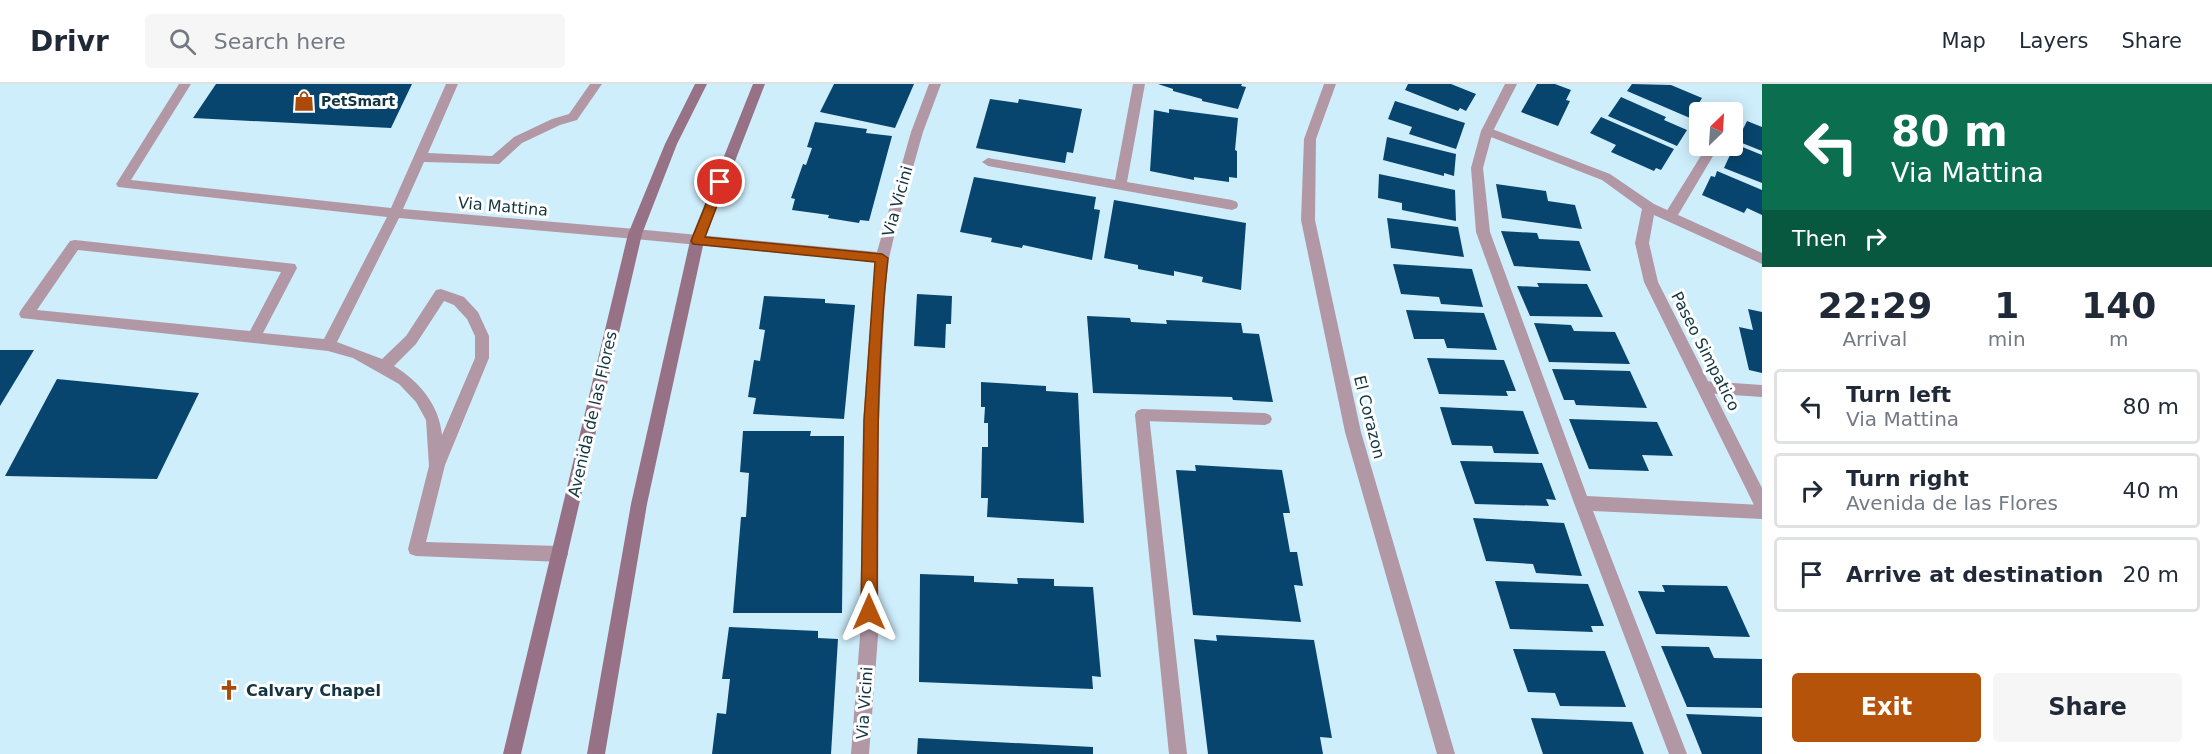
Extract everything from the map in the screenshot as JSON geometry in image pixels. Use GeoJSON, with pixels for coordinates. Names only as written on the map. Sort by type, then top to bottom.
{"type":"FeatureCollection","features":[{"type":"Feature","properties":{"kind":"main road","name":"Avenida de las Flores"},"geometry":{"type":"LineString","coordinates":[[512,754],[635,234],[671,144],[701,84]]}},
{"type":"Feature","properties":{"kind":"main road"},"geometry":{"type":"LineString","coordinates":[[596,754],[639,504],[697,241],[759,84]]}},
{"type":"Feature","properties":{"kind":"street","name":"Via Mattina"},"geometry":{"type":"LineString","coordinates":[[185,84],[122,184],[395,213],[882,258]]}},
{"type":"Feature","properties":{"kind":"street"},"geometry":{"type":"LineString","coordinates":[[328,345],[395,213],[453,84]]}},
{"type":"Feature","properties":{"kind":"street"},"geometry":{"type":"LineString","coordinates":[[420,157],[495,161],[518,140],[556,122],[573,117],[596,84]]}},
{"type":"Feature","properties":{"kind":"street","name":"Via Vicini"},"geometry":{"type":"LineString","coordinates":[[860,754],[869,636],[871,421],[878,293],[882,258],[917,132],[935,84]]}},
{"type":"Feature","properties":{"kind":"street"},"geometry":{"type":"LineString","coordinates":[[1120,186],[1139,84]]}},
{"type":"Feature","properties":{"kind":"street","name":"El Corazon"},"geometry":{"type":"LineString","coordinates":[[1330,84],[1310,140],[1308,220],[1353,432],[1446,754]]}},
{"type":"Feature","properties":{"kind":"street"},"geometry":{"type":"LineString","coordinates":[[1512,84],[1487,131],[1477,168],[1483,232],[1582,503],[1678,754]]}},
{"type":"Feature","properties":{"kind":"street"},"geometry":{"type":"LineString","coordinates":[[1487,131],[1606,177],[1649,207],[1762,258]]}},
{"type":"Feature","properties":{"kind":"street"},"geometry":{"type":"LineString","coordinates":[[1670,217],[1707,156]]}},
{"type":"Feature","properties":{"kind":"street"},"geometry":{"type":"LineString","coordinates":[[988,162],[1232,206]]}},
{"type":"Feature","properties":{"kind":"street","name":"Paseo Simpatico"},"geometry":{"type":"LineString","coordinates":[[1649,207],[1642,243],[1651,282],[1762,504]]}},
{"type":"Feature","properties":{"kind":"street"},"geometry":{"type":"LineString","coordinates":[[254,337],[290,268],[75,245],[26,314],[328,345],[357,354],[405,380],[421,398],[433,419],[437,466]]}},
{"type":"Feature","properties":{"kind":"street"},"geometry":{"type":"LineString","coordinates":[[384,367],[411,340],[441,294],[459,301],[473,315],[482,336],[482,358],[437,466],[416,549],[560,554]]}},
{"type":"Feature","properties":{"kind":"street"},"geometry":{"type":"LineString","coordinates":[[1704,387],[1762,391]]}},
{"type":"Feature","properties":{"kind":"street"},"geometry":{"type":"LineString","coordinates":[[1178,754],[1142,415],[1265,419]]}},
{"type":"Feature","properties":{"kind":"street"},"geometry":{"type":"LineString","coordinates":[[1582,503],[1762,512]]}},
{"type":"Feature","properties":{"kind":"building","name":"PetSmart"},"geometry":{"type":"Polygon","coordinates":[[[216,84],[412,84],[391,128],[193,118],[216,84]]]}},
{"type":"Feature","properties":{"kind":"building"},"geometry":{"type":"Polygon","coordinates":[[[834,84],[914,84],[895,128],[820,112],[834,84]]]}},
{"type":"Feature","properties":{"kind":"building"},"geometry":{"type":"Polygon","coordinates":[[[1158,84],[1242,84],[1241,86],[1246,87],[1238,109],[1202,101],[1202,99],[1158,84]]]}},
{"type":"Feature","properties":{"kind":"building"},"geometry":{"type":"Polygon","coordinates":[[[1408,84],[1451,84],[1476,94],[1466,111],[1460,108],[1458,111],[1405,90],[1408,84]]]}},
{"type":"Feature","properties":{"kind":"building"},"geometry":{"type":"Polygon","coordinates":[[[1537,84],[1555,84],[1571,90],[1566,100],[1570,101],[1558,126],[1521,112],[1537,84]]]}},
{"type":"Feature","properties":{"kind":"building"},"geometry":{"type":"Polygon","coordinates":[[[1632,84],[1671,85],[1702,98],[1700,102],[1689,102],[1689,118],[1627,91],[1632,84]]]}},
{"type":"Feature","properties":{"kind":"building"},"geometry":{"type":"Polygon","coordinates":[[[1621,97],[1666,117],[1664,120],[1687,130],[1677,146],[1608,116],[1621,97]]]}},
{"type":"Feature","properties":{"kind":"building"},"geometry":{"type":"Polygon","coordinates":[[[990,99],[1018,103],[1019,99],[1082,109],[1073,153],[1067,152],[1065,163],[976,148],[990,99]]]}},
{"type":"Feature","properties":{"kind":"building"},"geometry":{"type":"Polygon","coordinates":[[[1395,101],[1465,123],[1456,149],[1409,134],[1412,127],[1388,119],[1395,101]]]}},
{"type":"Feature","properties":{"kind":"building"},"geometry":{"type":"Polygon","coordinates":[[[1169,109],[1238,118],[1235,150],[1237,151],[1237,178],[1229,177],[1229,182],[1194,177],[1194,180],[1150,171],[1154,110],[1169,113],[1169,109]]]}},
{"type":"Feature","properties":{"kind":"building"},"geometry":{"type":"Polygon","coordinates":[[[1601,117],[1674,149],[1661,170],[1656,168],[1654,171],[1611,152],[1616,145],[1590,133],[1601,117]]]}},
{"type":"Feature","properties":{"kind":"building"},"geometry":{"type":"Polygon","coordinates":[[[1747,121],[1762,127],[1762,151],[1743,143],[1743,129],[1747,121]]]}},
{"type":"Feature","properties":{"kind":"building"},"geometry":{"type":"Polygon","coordinates":[[[815,122],[867,129],[866,133],[892,136],[869,221],[860,220],[859,223],[828,218],[829,215],[792,210],[795,199],[791,198],[803,164],[806,165],[812,148],[807,147],[815,122]]]}},
{"type":"Feature","properties":{"kind":"building"},"geometry":{"type":"Polygon","coordinates":[[[1387,137],[1456,154],[1454,176],[1444,173],[1444,176],[1383,160],[1387,137]]]}},
{"type":"Feature","properties":{"kind":"building"},"geometry":{"type":"Polygon","coordinates":[[[1743,147],[1762,155],[1762,183],[1724,168],[1730,156],[1743,156],[1743,147]]]}},
{"type":"Feature","properties":{"kind":"building"},"geometry":{"type":"Polygon","coordinates":[[[1717,171],[1762,190],[1762,215],[1747,208],[1744,213],[1702,195],[1711,176],[1715,177],[1717,171]]]}},
{"type":"Feature","properties":{"kind":"building"},"geometry":{"type":"Polygon","coordinates":[[[1379,174],[1455,190],[1456,221],[1402,210],[1402,203],[1378,198],[1379,174]]]}},
{"type":"Feature","properties":{"kind":"building"},"geometry":{"type":"Polygon","coordinates":[[[974,177],[1096,197],[1094,209],[1100,210],[1092,260],[1023,245],[1022,248],[991,242],[992,238],[960,232],[974,177]]]}},
{"type":"Feature","properties":{"kind":"building"},"geometry":{"type":"Polygon","coordinates":[[[1496,184],[1546,191],[1548,201],[1575,205],[1582,229],[1502,218],[1496,184]]]}},
{"type":"Feature","properties":{"kind":"building"},"geometry":{"type":"Polygon","coordinates":[[[1114,200],[1246,223],[1241,290],[1202,282],[1203,277],[1174,271],[1174,276],[1138,269],[1138,265],[1104,258],[1114,200]]]}},
{"type":"Feature","properties":{"kind":"building"},"geometry":{"type":"Polygon","coordinates":[[[1387,218],[1458,227],[1464,257],[1391,248],[1387,218]]]}},
{"type":"Feature","properties":{"kind":"building"},"geometry":{"type":"Polygon","coordinates":[[[1501,231],[1537,233],[1539,239],[1579,241],[1591,271],[1514,266],[1501,231]]]}},
{"type":"Feature","properties":{"kind":"building"},"geometry":{"type":"Polygon","coordinates":[[[1393,264],[1472,269],[1483,307],[1441,304],[1439,297],[1401,294],[1393,264]]]}},
{"type":"Feature","properties":{"kind":"building"},"geometry":{"type":"Polygon","coordinates":[[[1537,283],[1587,284],[1603,317],[1530,316],[1517,286],[1539,287],[1537,283]]]}},
{"type":"Feature","properties":{"kind":"building"},"geometry":{"type":"Polygon","coordinates":[[[917,294],[952,296],[951,324],[946,324],[945,348],[914,346],[917,294]]]}},
{"type":"Feature","properties":{"kind":"building"},"geometry":{"type":"Polygon","coordinates":[[[764,296],[825,299],[825,303],[855,305],[844,419],[753,414],[756,398],[748,397],[754,360],[760,361],[765,330],[759,329],[764,296]]]}},
{"type":"Feature","properties":{"kind":"building"},"geometry":{"type":"Polygon","coordinates":[[[1748,309],[1762,312],[1762,373],[1749,370],[1739,327],[1753,330],[1748,309]]]}},
{"type":"Feature","properties":{"kind":"building"},"geometry":{"type":"Polygon","coordinates":[[[1406,310],[1484,313],[1497,350],[1447,348],[1444,339],[1414,339],[1406,310]]]}},
{"type":"Feature","properties":{"kind":"building"},"geometry":{"type":"Polygon","coordinates":[[[1087,316],[1130,318],[1131,322],[1167,324],[1166,320],[1241,323],[1243,333],[1259,334],[1273,402],[1233,400],[1232,397],[1093,393],[1087,316]]]}},
{"type":"Feature","properties":{"kind":"building"},"geometry":{"type":"Polygon","coordinates":[[[1534,323],[1571,325],[1574,331],[1615,332],[1630,364],[1549,362],[1534,323]]]}},
{"type":"Feature","properties":{"kind":"building"},"geometry":{"type":"Polygon","coordinates":[[[0,350],[34,350],[0,406],[0,350]]]}},
{"type":"Feature","properties":{"kind":"building"},"geometry":{"type":"Polygon","coordinates":[[[1427,358],[1504,360],[1516,391],[1506,391],[1508,396],[1439,394],[1427,358]]]}},
{"type":"Feature","properties":{"kind":"building"},"geometry":{"type":"Polygon","coordinates":[[[1552,369],[1630,371],[1647,408],[1576,405],[1574,400],[1564,400],[1552,369]]]}},
{"type":"Feature","properties":{"kind":"building"},"geometry":{"type":"Polygon","coordinates":[[[57,379],[199,393],[157,479],[5,476],[57,379]]]}},
{"type":"Feature","properties":{"kind":"building"},"geometry":{"type":"Polygon","coordinates":[[[981,382],[1046,386],[1046,391],[1078,393],[1084,523],[987,517],[988,498],[981,498],[982,447],[988,447],[988,423],[984,423],[985,407],[981,407],[981,382]]]}},
{"type":"Feature","properties":{"kind":"building"},"geometry":{"type":"Polygon","coordinates":[[[1440,407],[1523,411],[1539,454],[1494,453],[1492,446],[1452,445],[1440,407]]]}},
{"type":"Feature","properties":{"kind":"building"},"geometry":{"type":"Polygon","coordinates":[[[1569,419],[1657,422],[1673,456],[1642,455],[1649,471],[1589,469],[1569,419]]]}},
{"type":"Feature","properties":{"kind":"building"},"geometry":{"type":"Polygon","coordinates":[[[743,431],[811,431],[810,436],[844,436],[842,613],[733,613],[741,517],[746,517],[749,473],[740,472],[743,431]]]}},
{"type":"Feature","properties":{"kind":"building"},"geometry":{"type":"Polygon","coordinates":[[[1460,461],[1542,463],[1556,500],[1546,499],[1549,506],[1475,504],[1460,461]]]}},
{"type":"Feature","properties":{"kind":"building"},"geometry":{"type":"Polygon","coordinates":[[[1195,465],[1282,470],[1290,513],[1283,513],[1290,552],[1297,552],[1303,586],[1294,585],[1301,622],[1193,615],[1176,470],[1196,471],[1195,465]]]}},
{"type":"Feature","properties":{"kind":"building"},"geometry":{"type":"Polygon","coordinates":[[[1473,518],[1564,523],[1582,576],[1536,573],[1533,564],[1486,561],[1473,518]]]}},
{"type":"Feature","properties":{"kind":"building"},"geometry":{"type":"Polygon","coordinates":[[[920,574],[974,576],[974,582],[1018,584],[1017,578],[1054,579],[1054,586],[1093,587],[1101,677],[1092,676],[1093,689],[919,682],[920,574]]]}},
{"type":"Feature","properties":{"kind":"building"},"geometry":{"type":"Polygon","coordinates":[[[1495,581],[1588,584],[1604,626],[1591,626],[1593,632],[1510,629],[1495,581]]]}},
{"type":"Feature","properties":{"kind":"building"},"geometry":{"type":"Polygon","coordinates":[[[1662,585],[1727,586],[1750,637],[1656,634],[1638,591],[1665,592],[1662,585]]]}},
{"type":"Feature","properties":{"kind":"building"},"geometry":{"type":"Polygon","coordinates":[[[729,627],[818,631],[818,638],[838,639],[831,754],[712,754],[717,713],[726,714],[730,679],[722,679],[729,627]]]}},
{"type":"Feature","properties":{"kind":"building"},"geometry":{"type":"Polygon","coordinates":[[[1216,635],[1314,640],[1332,738],[1320,737],[1323,754],[1208,754],[1194,639],[1217,641],[1216,635]]]}},
{"type":"Feature","properties":{"kind":"building"},"geometry":{"type":"Polygon","coordinates":[[[1661,646],[1709,647],[1714,658],[1762,659],[1762,708],[1687,707],[1661,646]]]}},
{"type":"Feature","properties":{"kind":"building"},"geometry":{"type":"Polygon","coordinates":[[[1513,649],[1605,651],[1626,707],[1560,706],[1555,693],[1528,692],[1513,649]]]}},
{"type":"Feature","properties":{"kind":"building"},"geometry":{"type":"Polygon","coordinates":[[[1686,714],[1762,717],[1762,754],[1702,754],[1686,714]]]}},
{"type":"Feature","properties":{"kind":"building"},"geometry":{"type":"Polygon","coordinates":[[[1531,718],[1632,722],[1644,754],[1543,754],[1531,718]]]}},
{"type":"Feature","properties":{"kind":"building"},"geometry":{"type":"Polygon","coordinates":[[[918,738],[1093,747],[1093,754],[917,754],[918,738]]]}},
{"type":"Feature","properties":{"kind":"place","name":"PetSmart"},"geometry":{"type":"Point","coordinates":[304,101]}},
{"type":"Feature","properties":{"kind":"place","name":"Calvary Chapel"},"geometry":{"type":"Point","coordinates":[229,690]}},
{"type":"Feature","properties":{"kind":"route"},"geometry":{"type":"LineString","coordinates":[[720,182],[697,241],[882,258],[871,421],[869,612]]}}]}
